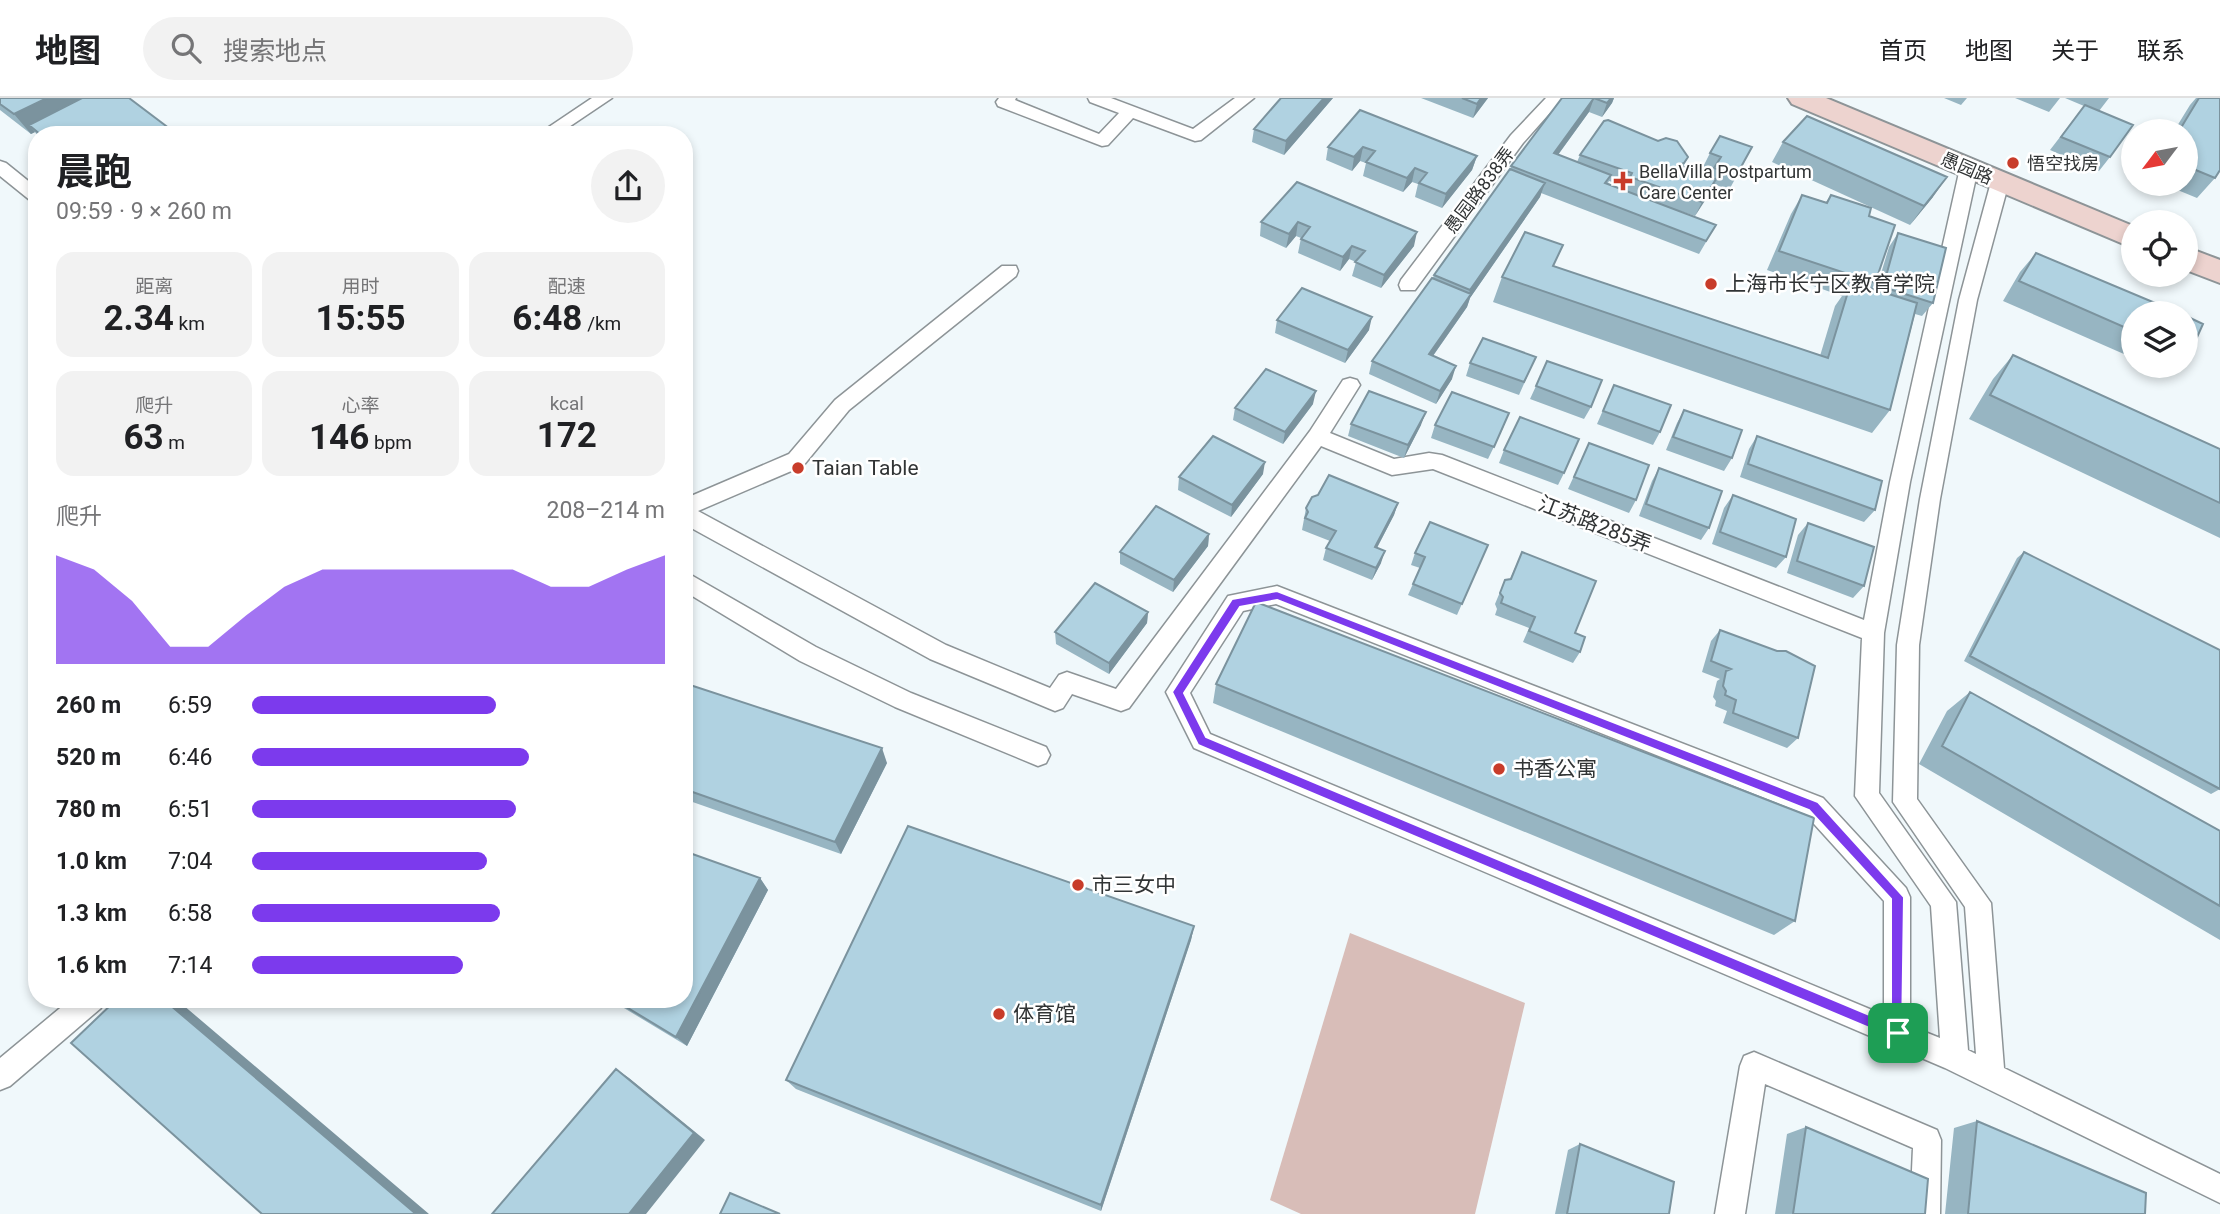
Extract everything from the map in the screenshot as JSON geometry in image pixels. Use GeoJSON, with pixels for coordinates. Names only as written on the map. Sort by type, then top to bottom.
{"type":"FeatureCollection","features":[{"type":"Feature","properties":{"kind":"main road","name":"愚园路"},"geometry":{"type":"LineString","coordinates":[[1802,98],[2121,232]]}},
{"type":"Feature","properties":{"kind":"main road"},"geometry":{"type":"LineString","coordinates":[[2198,263],[2220,272]]}},
{"type":"Feature","properties":{"kind":"lane"},"geometry":{"type":"LineString","coordinates":[[559,126],[604,98]]}},
{"type":"Feature","properties":{"kind":"lane"},"geometry":{"type":"LineString","coordinates":[[1008,98],[1004,103],[1102,141],[1130,111]]}},
{"type":"Feature","properties":{"kind":"lane"},"geometry":{"type":"LineString","coordinates":[[1096,98],[1195,136],[1246,98]]}},
{"type":"Feature","properties":{"kind":"lane","name":"愚园路838弄"},"geometry":{"type":"LineString","coordinates":[[1408,285],[1517,139],[1555,98]]}},
{"type":"Feature","properties":{"kind":"lane"},"geometry":{"type":"LineString","coordinates":[[0,167],[28,190]]}},
{"type":"Feature","properties":{"kind":"lane"},"geometry":{"type":"LineString","coordinates":[[1955,1058],[1943,902],[1867,796],[1873,633],[1900,482],[1969,169]]}},
{"type":"Feature","properties":{"kind":"lane"},"geometry":{"type":"LineString","coordinates":[[1991,1077],[1978,903],[1905,802],[1908,645],[1930,499],[1968,300],[2000,182]]}},
{"type":"Feature","properties":{"kind":"lane"},"geometry":{"type":"LineString","coordinates":[[693,504],[796,460],[842,405],[1009,271]]}},
{"type":"Feature","properties":{"kind":"lane"},"geometry":{"type":"LineString","coordinates":[[693,519],[938,652],[1055,701],[1067,682],[1121,701],[1317,436],[1350,385]]}},
{"type":"Feature","properties":{"kind":"lane","name":"江苏路285弄"},"geometry":{"type":"LineString","coordinates":[[1317,436],[1392,467],[1402,469],[1424,460],[1435,461],[1873,633]]}},
{"type":"Feature","properties":{"kind":"lane"},"geometry":{"type":"LineString","coordinates":[[693,585],[808,654],[903,700],[1038,755]]}},
{"type":"Feature","properties":{"kind":"lane"},"geometry":{"type":"LineString","coordinates":[[1898,1033],[1897,897],[1814,806],[1277,595],[1236,603],[1178,692],[1202,741],[1955,1058],[2220,1189]]}},
{"type":"Feature","properties":{"kind":"lane"},"geometry":{"type":"LineString","coordinates":[[0,1076],[81,1008]]}},
{"type":"Feature","properties":{"kind":"lane"},"geometry":{"type":"LineString","coordinates":[[1730,1214],[1755,1066],[1927,1140],[1925,1214]]}},
{"type":"Feature","properties":{"kind":"shaded area"},"geometry":{"type":"Polygon","coordinates":[[[1350,933],[1525,1003],[1475,1214],[1301,1214],[1270,1200],[1350,933]]]}},
{"type":"Feature","properties":{"kind":"building"},"geometry":{"type":"Polygon","coordinates":[[[0,98],[47,98],[14,114],[0,104],[0,98]]]}},
{"type":"Feature","properties":{"kind":"building"},"geometry":{"type":"Polygon","coordinates":[[[82,98],[129,98],[166,126],[30,126],[82,98]]]}},
{"type":"Feature","properties":{"kind":"building"},"geometry":{"type":"Polygon","coordinates":[[[1281,98],[1324,98],[1286,141],[1254,129],[1281,98]]]}},
{"type":"Feature","properties":{"kind":"building"},"geometry":{"type":"Polygon","coordinates":[[[1462,98],[1481,98],[1477,104],[1462,98]]]}},
{"type":"Feature","properties":{"kind":"building"},"geometry":{"type":"Polygon","coordinates":[[[1562,98],[1594,98],[1554,153],[1611,175],[1605,183],[1716,225],[1706,241],[1511,166],[1562,98]]]}},
{"type":"Feature","properties":{"kind":"building"},"geometry":{"type":"Polygon","coordinates":[[[1594,98],[1611,98],[1607,103],[1594,98]]]}},
{"type":"Feature","properties":{"kind":"building"},"geometry":{"type":"Polygon","coordinates":[[[2199,98],[2220,98],[2220,170],[2215,178],[2198,171],[2198,119],[2186,119],[2199,98]]]}},
{"type":"Feature","properties":{"kind":"building"},"geometry":{"type":"Polygon","coordinates":[[[2085,105],[2121,120],[2121,142],[2110,157],[2061,137],[2085,105]]]}},
{"type":"Feature","properties":{"kind":"building"},"geometry":{"type":"Polygon","coordinates":[[[1360,110],[1477,156],[1446,194],[1419,183],[1427,173],[1415,168],[1407,178],[1366,162],[1375,151],[1363,147],[1354,157],[1328,147],[1360,110]]]}},
{"type":"Feature","properties":{"kind":"building"},"geometry":{"type":"Polygon","coordinates":[[[1807,116],[1947,177],[1924,206],[1783,142],[1807,116]]]}},
{"type":"Feature","properties":{"kind":"building"},"geometry":{"type":"Polygon","coordinates":[[[1608,120],[1658,141],[1666,138],[1677,141],[1688,157],[1679,165],[1716,179],[1702,202],[1630,177],[1632,173],[1580,155],[1604,121],[1608,120]]]}},
{"type":"Feature","properties":{"kind":"building"},"geometry":{"type":"Polygon","coordinates":[[[1720,136],[1752,147],[1736,176],[1714,168],[1721,157],[1710,153],[1720,136]]]}},
{"type":"Feature","properties":{"kind":"building"},"geometry":{"type":"Polygon","coordinates":[[[1510,169],[1545,183],[1470,290],[1434,275],[1510,169]]]}},
{"type":"Feature","properties":{"kind":"building"},"geometry":{"type":"Polygon","coordinates":[[[1297,182],[1417,232],[1384,275],[1355,262],[1365,251],[1352,246],[1343,257],[1301,239],[1310,227],[1298,222],[1289,234],[1261,222],[1297,182]]]}},
{"type":"Feature","properties":{"kind":"building"},"geometry":{"type":"Polygon","coordinates":[[[1802,195],[1827,203],[1831,195],[1871,208],[1869,216],[1895,225],[1875,283],[1779,251],[1802,195]]]}},
{"type":"Feature","properties":{"kind":"building"},"geometry":{"type":"Polygon","coordinates":[[[1525,232],[1563,245],[1553,266],[1828,358],[1851,282],[1917,303],[1890,410],[1502,277],[1525,232]]]}},
{"type":"Feature","properties":{"kind":"building"},"geometry":{"type":"Polygon","coordinates":[[[1898,233],[1946,248],[1933,303],[1883,287],[1898,233]]]}},
{"type":"Feature","properties":{"kind":"building"},"geometry":{"type":"Polygon","coordinates":[[[2036,253],[2150,301],[2121,301],[2121,326],[2019,281],[2036,253]]]}},
{"type":"Feature","properties":{"kind":"building"},"geometry":{"type":"Polygon","coordinates":[[[1432,278],[1471,294],[1429,354],[1456,366],[1440,391],[1372,361],[1432,278]]]}},
{"type":"Feature","properties":{"kind":"building"},"geometry":{"type":"Polygon","coordinates":[[[1302,288],[1372,317],[1348,350],[1277,320],[1302,288]]]}},
{"type":"Feature","properties":{"kind":"building"},"geometry":{"type":"Polygon","coordinates":[[[2198,322],[2203,324],[2198,335],[2198,322]]]}},
{"type":"Feature","properties":{"kind":"building"},"geometry":{"type":"Polygon","coordinates":[[[1483,338],[1536,357],[1524,382],[1470,363],[1483,338]]]}},
{"type":"Feature","properties":{"kind":"building"},"geometry":{"type":"Polygon","coordinates":[[[2013,355],[2220,449],[2220,503],[1990,395],[2013,355]]]}},
{"type":"Feature","properties":{"kind":"building"},"geometry":{"type":"Polygon","coordinates":[[[1547,361],[1602,380],[1591,407],[1536,386],[1547,361]]]}},
{"type":"Feature","properties":{"kind":"building"},"geometry":{"type":"Polygon","coordinates":[[[1266,369],[1316,391],[1285,432],[1235,408],[1266,369]]]}},
{"type":"Feature","properties":{"kind":"building"},"geometry":{"type":"Polygon","coordinates":[[[1614,385],[1671,405],[1660,432],[1603,411],[1614,385]]]}},
{"type":"Feature","properties":{"kind":"building"},"geometry":{"type":"Polygon","coordinates":[[[1369,391],[1426,412],[1408,445],[1351,424],[1369,391]]]}},
{"type":"Feature","properties":{"kind":"building"},"geometry":{"type":"Polygon","coordinates":[[[1452,392],[1509,413],[1494,447],[1435,425],[1452,392]]]}},
{"type":"Feature","properties":{"kind":"building"},"geometry":{"type":"Polygon","coordinates":[[[1684,410],[1742,430],[1732,458],[1673,437],[1684,410]]]}},
{"type":"Feature","properties":{"kind":"building"},"geometry":{"type":"Polygon","coordinates":[[[1520,417],[1579,439],[1564,473],[1504,450],[1520,417]]]}},
{"type":"Feature","properties":{"kind":"building"},"geometry":{"type":"Polygon","coordinates":[[[1213,436],[1265,462],[1232,505],[1179,477],[1213,436]]]}},
{"type":"Feature","properties":{"kind":"building"},"geometry":{"type":"Polygon","coordinates":[[[1757,436],[1882,481],[1875,510],[1748,464],[1757,436]]]}},
{"type":"Feature","properties":{"kind":"building"},"geometry":{"type":"Polygon","coordinates":[[[1589,443],[1649,465],[1636,500],[1574,477],[1589,443]]]}},
{"type":"Feature","properties":{"kind":"building"},"geometry":{"type":"Polygon","coordinates":[[[1659,468],[1722,491],[1709,528],[1646,504],[1659,468]]]}},
{"type":"Feature","properties":{"kind":"building"},"geometry":{"type":"Polygon","coordinates":[[[1329,475],[1398,503],[1375,547],[1385,551],[1376,568],[1326,548],[1336,531],[1305,518],[1308,512],[1306,508],[1312,497],[1318,495],[1329,475]]]}},
{"type":"Feature","properties":{"kind":"building"},"geometry":{"type":"Polygon","coordinates":[[[1733,495],[1796,519],[1786,557],[1720,532],[1733,495]]]}},
{"type":"Feature","properties":{"kind":"building"},"geometry":{"type":"Polygon","coordinates":[[[1156,506],[1209,534],[1174,580],[1120,552],[1156,506]]]}},
{"type":"Feature","properties":{"kind":"building"},"geometry":{"type":"Polygon","coordinates":[[[1430,522],[1488,545],[1462,604],[1413,584],[1425,557],[1415,553],[1430,522]]]}},
{"type":"Feature","properties":{"kind":"building"},"geometry":{"type":"Polygon","coordinates":[[[1808,523],[1874,547],[1864,586],[1797,561],[1808,523]]]}},
{"type":"Feature","properties":{"kind":"building"},"geometry":{"type":"Polygon","coordinates":[[[1522,552],[1596,581],[1575,633],[1585,637],[1580,652],[1529,631],[1535,617],[1501,603],[1503,597],[1500,593],[1505,580],[1511,579],[1522,552]]]}},
{"type":"Feature","properties":{"kind":"building"},"geometry":{"type":"Polygon","coordinates":[[[2024,552],[2220,650],[2220,789],[1970,656],[2024,552]]]}},
{"type":"Feature","properties":{"kind":"building"},"geometry":{"type":"Polygon","coordinates":[[[1095,583],[1148,612],[1109,663],[1055,632],[1095,583]]]}},
{"type":"Feature","properties":{"kind":"building","name":"书香公寓"},"geometry":{"type":"Polygon","coordinates":[[[1256,602],[1814,818],[1795,921],[1216,684],[1256,602]]]}},
{"type":"Feature","properties":{"kind":"building"},"geometry":{"type":"Polygon","coordinates":[[[1720,630],[1777,651],[1786,651],[1815,666],[1798,738],[1733,713],[1736,700],[1725,695],[1723,686],[1726,671],[1731,669],[1711,661],[1720,630]]]}},
{"type":"Feature","properties":{"kind":"building"},"geometry":{"type":"Polygon","coordinates":[[[693,686],[882,748],[835,842],[693,792],[693,686]]]}},
{"type":"Feature","properties":{"kind":"building"},"geometry":{"type":"Polygon","coordinates":[[[1970,692],[2220,831],[2220,906],[1942,746],[1970,692]]]}},
{"type":"Feature","properties":{"kind":"building","name":"体育馆"},"geometry":{"type":"Polygon","coordinates":[[[908,826],[1194,926],[1101,1205],[786,1080],[908,826]]]}},
{"type":"Feature","properties":{"kind":"building"},"geometry":{"type":"Polygon","coordinates":[[[693,854],[760,878],[693,1005],[693,854]]]}},
{"type":"Feature","properties":{"kind":"building"},"geometry":{"type":"Polygon","coordinates":[[[108,1008],[174,1008],[416,1214],[262,1214],[71,1043],[108,1008]]]}},
{"type":"Feature","properties":{"kind":"building"},"geometry":{"type":"Polygon","coordinates":[[[628,1008],[691,1008],[676,1037],[628,1008]]]}},
{"type":"Feature","properties":{"kind":"building"},"geometry":{"type":"Polygon","coordinates":[[[616,1069],[694,1133],[629,1214],[492,1214],[616,1069]]]}},
{"type":"Feature","properties":{"kind":"building"},"geometry":{"type":"Polygon","coordinates":[[[1977,1121],[2146,1193],[2145,1214],[1968,1214],[1977,1121]]]}},
{"type":"Feature","properties":{"kind":"building"},"geometry":{"type":"Polygon","coordinates":[[[1806,1127],[1928,1179],[1925,1214],[1793,1214],[1806,1127]]]}},
{"type":"Feature","properties":{"kind":"building"},"geometry":{"type":"Polygon","coordinates":[[[1580,1144],[1674,1182],[1669,1214],[1567,1214],[1580,1144]]]}},
{"type":"Feature","properties":{"kind":"building"},"geometry":{"type":"Polygon","coordinates":[[[730,1193],[780,1214],[720,1214],[730,1193]]]}},
{"type":"Feature","properties":{"kind":"place","name":"悟空找房"},"geometry":{"type":"Point","coordinates":[2013,163]}},
{"type":"Feature","properties":{"kind":"place","name":"BellaVilla Postpartum Care Center"},"geometry":{"type":"Point","coordinates":[1623,181]}},
{"type":"Feature","properties":{"kind":"place","name":"上海市长宁区教育学院"},"geometry":{"type":"Point","coordinates":[1711,284]}},
{"type":"Feature","properties":{"kind":"place","name":"Taian Table"},"geometry":{"type":"Point","coordinates":[798,468]}},
{"type":"Feature","properties":{"kind":"place","name":"书香公寓"},"geometry":{"type":"Point","coordinates":[1499,769]}},
{"type":"Feature","properties":{"kind":"place","name":"市三女中"},"geometry":{"type":"Point","coordinates":[1078,885]}},
{"type":"Feature","properties":{"kind":"place","name":"体育馆"},"geometry":{"type":"Point","coordinates":[999,1014]}},
{"type":"Feature","properties":{"kind":"route"},"geometry":{"type":"LineString","coordinates":[[1277,595],[1814,806],[1897,897],[1898,1033],[1202,741],[1178,692],[1236,603],[1277,595]]}}]}
